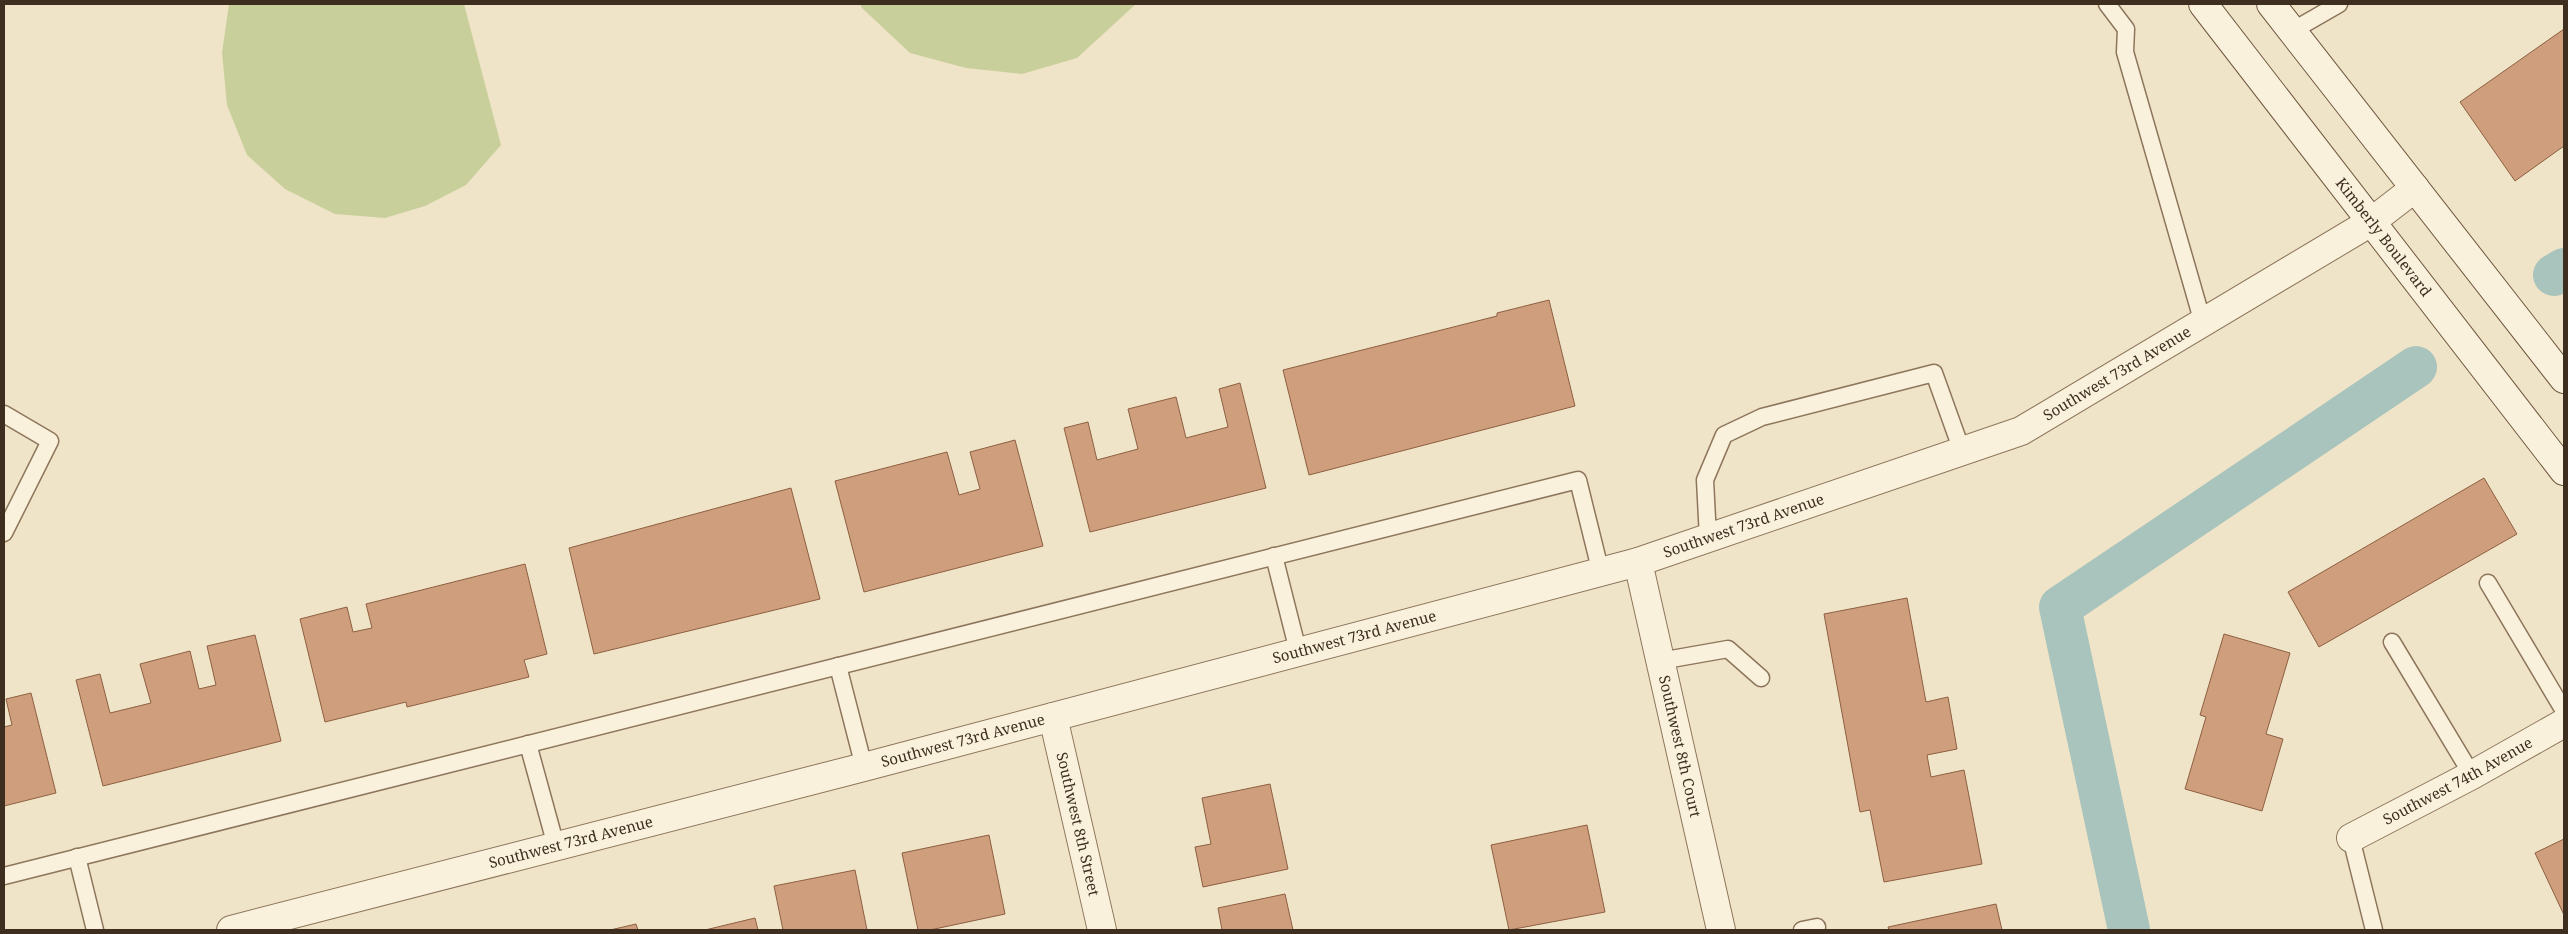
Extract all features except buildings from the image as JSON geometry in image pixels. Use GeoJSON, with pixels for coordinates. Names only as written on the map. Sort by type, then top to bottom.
{"type":"FeatureCollection","features":[{"type":"Feature","properties":{"kind":"street","name":"Kimberly Boulevard"},"geometry":{"type":"LineString","coordinates":[[2203,4],[2564,470]]}},
{"type":"Feature","properties":{"kind":"street"},"geometry":{"type":"LineString","coordinates":[[2271,4],[2564,379]]}},
{"type":"Feature","properties":{"kind":"street","name":"Southwest 73rd Avenue"},"geometry":{"type":"LineString","coordinates":[[231,930],[864,767],[1638,562],[2021,431],[2371,222],[2415,188]]}},
{"type":"Feature","properties":{"kind":"street","name":"Southwest 8th Court"},"geometry":{"type":"LineString","coordinates":[[1638,562],[1721,930]]}},
{"type":"Feature","properties":{"kind":"street","name":"Southwest 8th Street"},"geometry":{"type":"LineString","coordinates":[[1053,717],[1102,930]]}},
{"type":"Feature","properties":{"kind":"street","name":"Southwest 74th Avenue"},"geometry":{"type":"LineString","coordinates":[[2351,838],[2472,775],[2564,723]]}},
{"type":"Feature","properties":{"kind":"lane"},"geometry":{"type":"LineString","coordinates":[[2107,4],[2126,29],[2125,52],[2203,323]]}},
{"type":"Feature","properties":{"kind":"lane"},"geometry":{"type":"LineString","coordinates":[[2292,32],[2339,4]]}},
{"type":"Feature","properties":{"kind":"lane"},"geometry":{"type":"LineString","coordinates":[[1708,538],[1705,480],[1724,435],[1762,417],[1934,373],[1962,451]]}},
{"type":"Feature","properties":{"kind":"lane"},"geometry":{"type":"LineString","coordinates":[[4,414],[50,441],[4,533]]}},
{"type":"Feature","properties":{"kind":"lane"},"geometry":{"type":"LineString","coordinates":[[4,876],[1578,480],[1600,573]]}},
{"type":"Feature","properties":{"kind":"lane"},"geometry":{"type":"LineString","coordinates":[[1274,556],[1298,652]]}},
{"type":"Feature","properties":{"kind":"lane"},"geometry":{"type":"LineString","coordinates":[[2488,583],[2564,712]]}},
{"type":"Feature","properties":{"kind":"lane"},"geometry":{"type":"LineString","coordinates":[[2392,642],[2472,775]]}},
{"type":"Feature","properties":{"kind":"lane"},"geometry":{"type":"LineString","coordinates":[[1660,661],[1728,649],[1762,678]]}},
{"type":"Feature","properties":{"kind":"lane"},"geometry":{"type":"LineString","coordinates":[[838,666],[864,767]]}},
{"type":"Feature","properties":{"kind":"lane"},"geometry":{"type":"LineString","coordinates":[[528,744],[556,846]]}},
{"type":"Feature","properties":{"kind":"lane"},"geometry":{"type":"LineString","coordinates":[[2351,838],[2374,930]]}},
{"type":"Feature","properties":{"kind":"lane"},"geometry":{"type":"LineString","coordinates":[[77,858],[95,930]]}},
{"type":"Feature","properties":{"kind":"green space"},"geometry":{"type":"Polygon","coordinates":[[[229,4],[464,4],[501,145],[466,185],[425,206],[385,218],[335,214],[285,189],[247,155],[227,105],[222,53],[229,4]]]}},
{"type":"Feature","properties":{"kind":"green space"},"geometry":{"type":"Polygon","coordinates":[[[860,4],[1136,4],[1077,58],[1022,74],[966,68],[910,53],[860,4]]]}},
{"type":"Feature","properties":{"kind":"waterway"},"geometry":{"type":"LineString","coordinates":[[2554,275],[2564,269]]}},
{"type":"Feature","properties":{"kind":"waterway"},"geometry":{"type":"LineString","coordinates":[[2129,930],[2060,607],[2416,367]]}}]}
